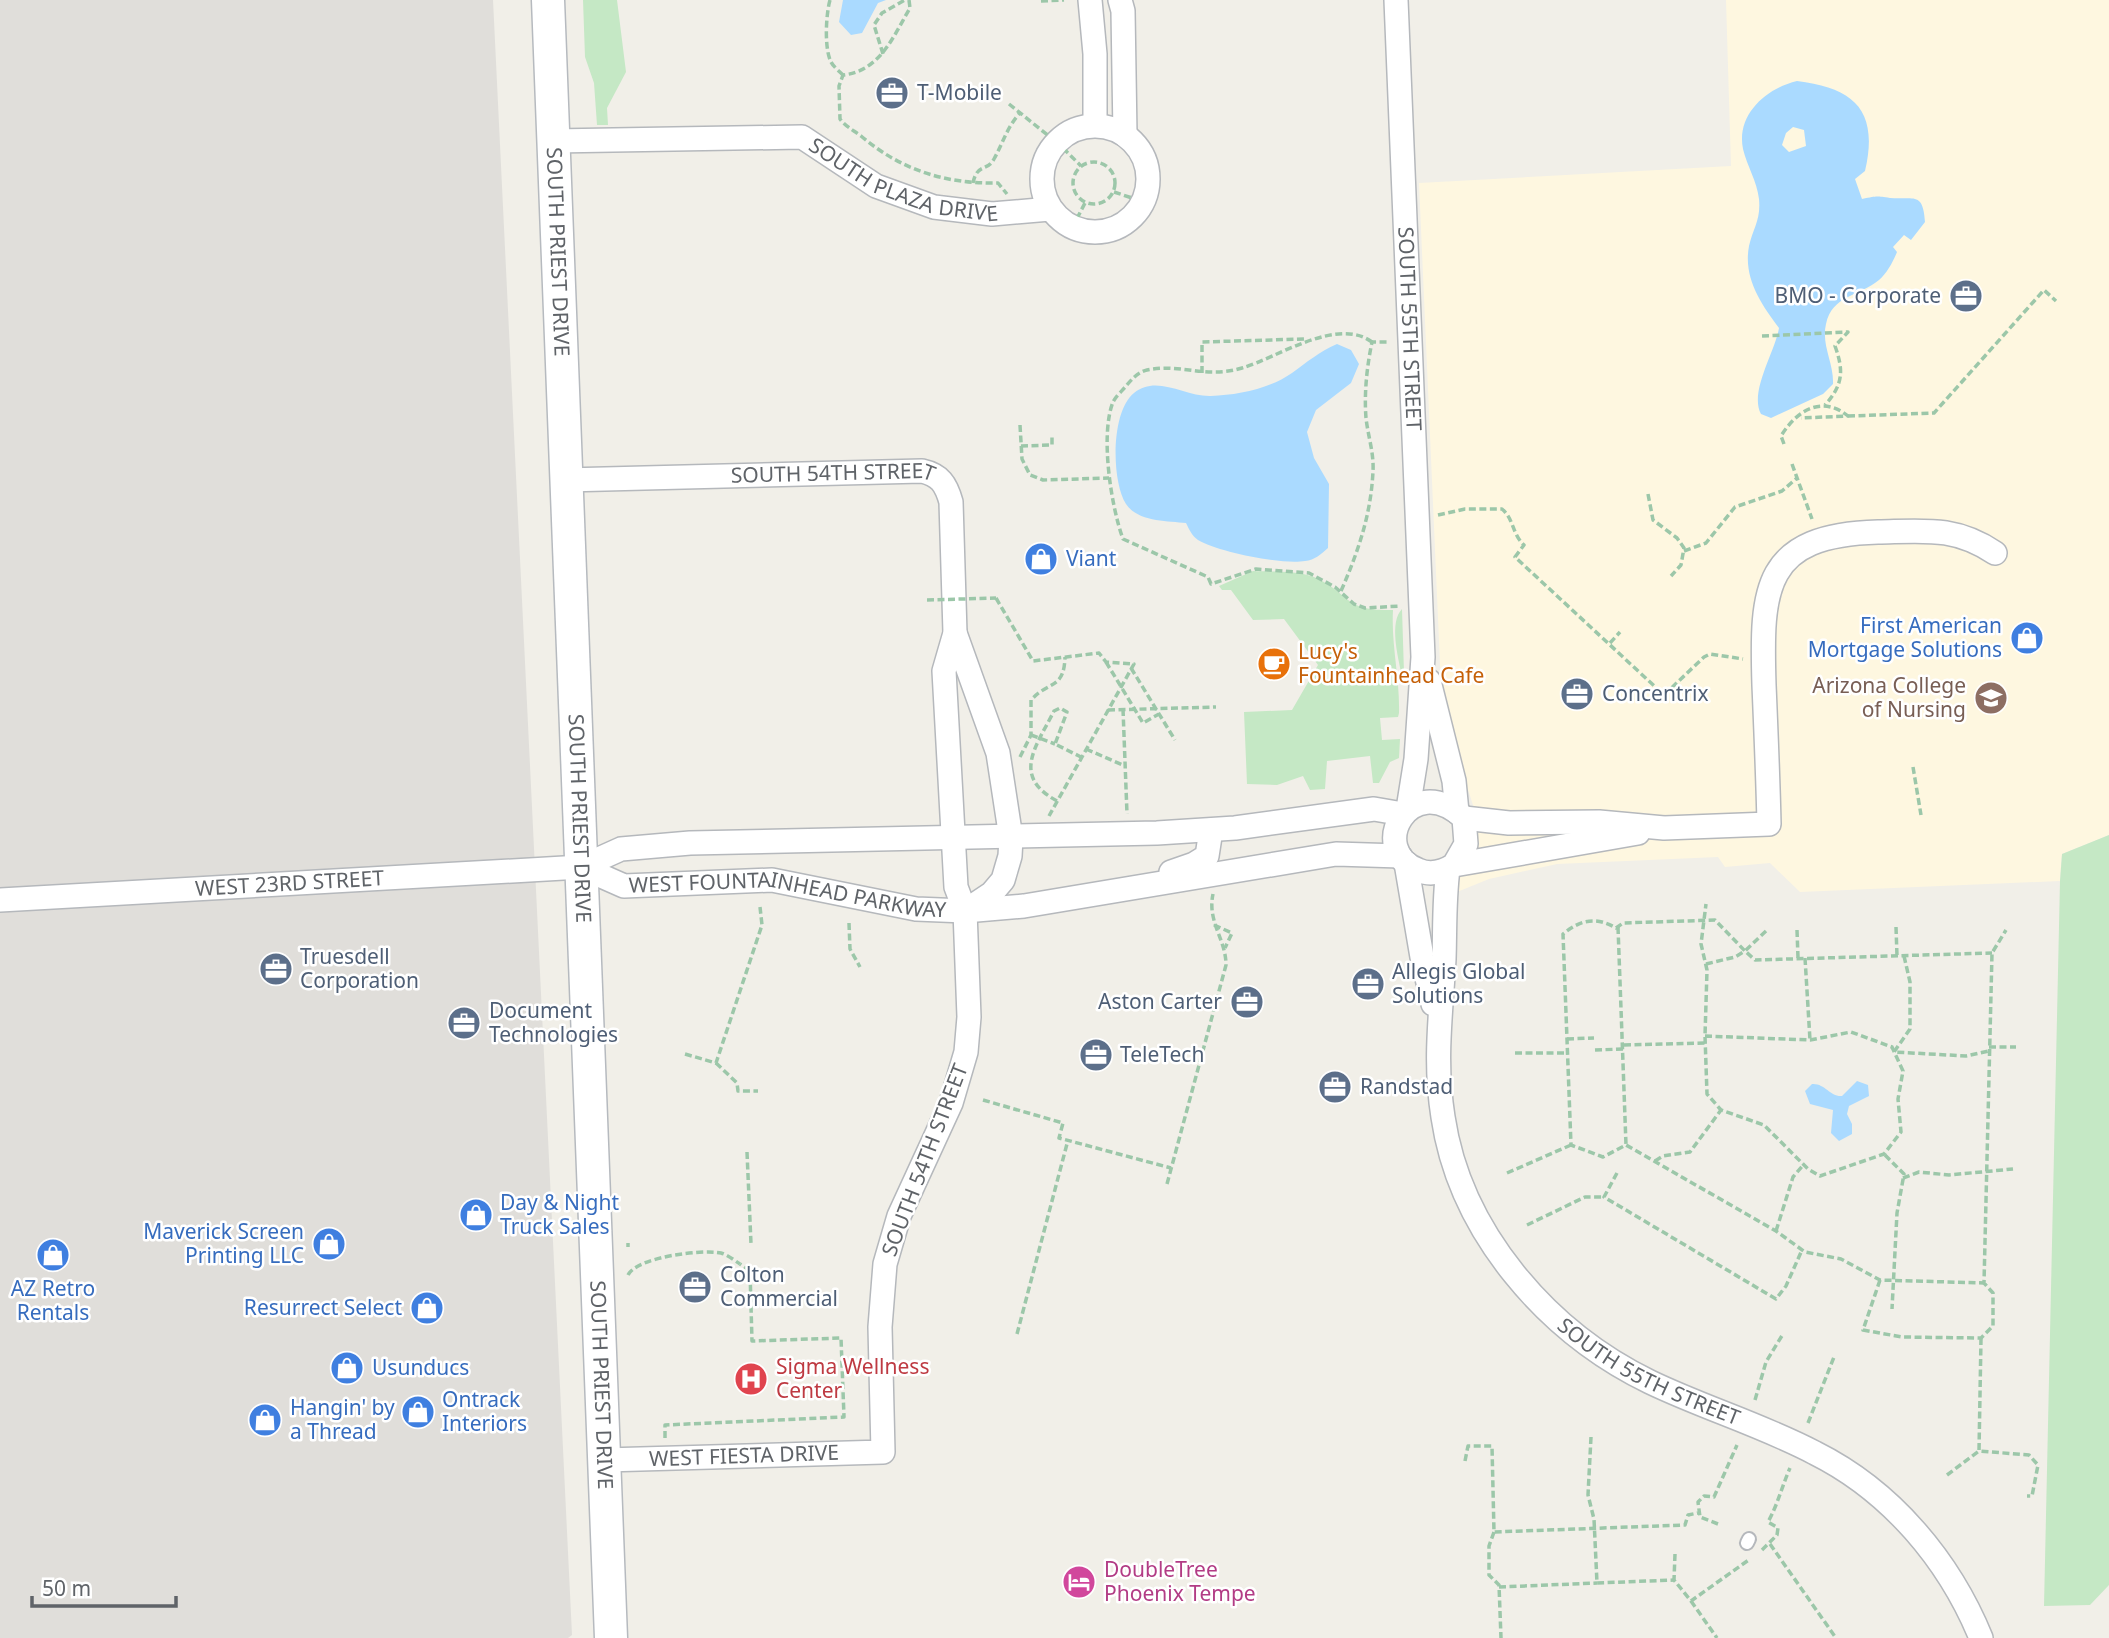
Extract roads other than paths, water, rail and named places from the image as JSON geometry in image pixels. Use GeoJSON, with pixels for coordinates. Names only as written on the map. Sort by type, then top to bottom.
{"type":"FeatureCollection","features":[{"type":"Feature","properties":{"kind":"main road","name":"SOUTH PRIEST DRIVE"},"geometry":{"type":"LineString","coordinates":[[548,0],[611,1638]]}},
{"type":"Feature","properties":{"kind":"street"},"geometry":{"type":"LineString","coordinates":[[1090,0],[1095,54],[1095,125]]}},
{"type":"Feature","properties":{"kind":"street"},"geometry":{"type":"LineString","coordinates":[[1120,0],[1125,135]]}},
{"type":"Feature","properties":{"kind":"street","name":"SOUTH 55TH STREET"},"geometry":{"type":"LineString","coordinates":[[1396,0],[1423,657],[1417,751],[1406,812]]}},
{"type":"Feature","properties":{"kind":"street"},"geometry":{"type":"LineString","coordinates":[[1095,125],[1125,135],[1138,146],[1146,162],[1149,179],[1144,203],[1133,217],[1111,230],[1098,233],[1072,228],[1050,209],[1041,182],[1047,154],[1067,133],[1095,125]]}},
{"type":"Feature","properties":{"kind":"street","name":"SOUTH PLAZA DRIVE"},"geometry":{"type":"LineString","coordinates":[[553,141],[802,137],[876,186],[934,208],[992,214],[1050,209]]}},
{"type":"Feature","properties":{"kind":"street","name":"SOUTH 54TH STREET"},"geometry":{"type":"LineString","coordinates":[[565,480],[922,471],[934,474],[944,482],[950,502],[955,632],[998,753],[1011,838]]}},
{"type":"Feature","properties":{"kind":"street"},"geometry":{"type":"LineString","coordinates":[[1664,828],[1425,873],[1403,859],[1395,835],[1406,812],[1416,804],[1434,801],[1461,815],[1509,823],[1599,822],[1664,828],[1769,824],[1763,609],[1773,578],[1798,550],[1835,534],[1935,531],[1964,536],[1996,553]]}},
{"type":"Feature","properties":{"kind":"street","name":"SOUTH 54TH STREET"},"geometry":{"type":"LineString","coordinates":[[954,839],[944,671],[955,632]]}},
{"type":"Feature","properties":{"kind":"street","name":"SOUTH 55TH STREET"},"geometry":{"type":"LineString","coordinates":[[1423,657],[1461,815]]}},
{"type":"Feature","properties":{"kind":"street","name":"WEST FOUNTAINHEAD PARKWAY"},"geometry":{"type":"LineString","coordinates":[[581,867],[621,849],[658,846],[1011,838],[1211,830],[1374,809],[1406,812]]}},
{"type":"Feature","properties":{"kind":"street"},"geometry":{"type":"LineString","coordinates":[[1451,867],[1466,844],[1461,815]]}},
{"type":"Feature","properties":{"kind":"street"},"geometry":{"type":"LineString","coordinates":[[1137,888],[1207,856],[1211,830]]}},
{"type":"Feature","properties":{"kind":"street"},"geometry":{"type":"LineString","coordinates":[[954,839],[956,887],[965,911],[992,893],[1003,880],[1010,856],[1011,838]]}},
{"type":"Feature","properties":{"kind":"street","name":"WEST FOUNTAINHEAD PARKWAY"},"geometry":{"type":"LineString","coordinates":[[581,867],[624,886],[772,880],[916,909],[965,911],[1009,908],[1137,888],[1336,853],[1403,859]]}},
{"type":"Feature","properties":{"kind":"street","name":"SOUTH 55TH STREET"},"geometry":{"type":"LineString","coordinates":[[1403,859],[1437,1021]]}},
{"type":"Feature","properties":{"kind":"street","name":"WEST 23RD STREET"},"geometry":{"type":"LineString","coordinates":[[0,900],[581,867]]}},
{"type":"Feature","properties":{"kind":"street","name":"SOUTH 55TH STREET"},"geometry":{"type":"LineString","coordinates":[[1451,867],[1437,1021],[1443,1120],[1457,1174],[1488,1235],[1527,1289],[1572,1334],[1609,1360],[1651,1382],[1795,1443],[1860,1480],[1895,1510],[1929,1547],[1967,1607],[1981,1638]]}},
{"type":"Feature","properties":{"kind":"street","name":"SOUTH 54TH STREET"},"geometry":{"type":"LineString","coordinates":[[883,1452],[880,1327],[882,1282],[899,1216],[951,1103],[962,1069],[969,1017],[965,911]]}},
{"type":"Feature","properties":{"kind":"street","name":"WEST FIESTA DRIVE"},"geometry":{"type":"LineString","coordinates":[[605,1461],[883,1452]]}},
{"type":"Feature","properties":{"kind":"water"},"geometry":{"type":"Polygon","coordinates":[[[843,0],[886,0],[878,3],[862,33],[851,35],[839,22],[843,0]]]}},
{"type":"Feature","properties":{"kind":"water"},"geometry":{"type":"Polygon","coordinates":[[[1797,81],[1817,84],[1848,97],[1858,106],[1865,118],[1868,133],[1865,171],[1855,179],[1862,199],[1916,199],[1922,205],[1925,222],[1911,240],[1904,235],[1893,247],[1897,252],[1882,277],[1840,302],[1829,314],[1825,339],[1833,384],[1823,394],[1771,418],[1761,414],[1758,395],[1779,328],[1760,300],[1751,280],[1749,246],[1758,218],[1759,199],[1743,149],[1742,136],[1744,125],[1756,104],[1786,84],[1797,81]],[[1793,127],[1786,133],[1782,145],[1789,152],[1806,146],[1804,130],[1793,127]]]}},
{"type":"Feature","properties":{"kind":"water"},"geometry":{"type":"Polygon","coordinates":[[[1337,344],[1351,350],[1359,364],[1351,383],[1316,410],[1307,432],[1314,458],[1329,484],[1328,548],[1315,558],[1295,562],[1266,559],[1207,545],[1192,534],[1186,523],[1145,517],[1131,510],[1126,504],[1121,493],[1116,463],[1117,430],[1126,402],[1134,393],[1152,386],[1211,396],[1253,390],[1283,379],[1337,344]]]}},
{"type":"Feature","properties":{"kind":"water"},"geometry":{"type":"Polygon","coordinates":[[[1857,1081],[1868,1085],[1869,1096],[1849,1106],[1847,1114],[1852,1124],[1852,1134],[1839,1141],[1831,1133],[1833,1110],[1810,1104],[1805,1091],[1812,1084],[1817,1084],[1842,1096],[1857,1081]]]}},
{"type":"Feature","properties":{"kind":"place","name":"T-Mobile"},"geometry":{"type":"Point","coordinates":[892,93]}},
{"type":"Feature","properties":{"kind":"place","name":"BMO - Corporate"},"geometry":{"type":"Point","coordinates":[1966,296]}},
{"type":"Feature","properties":{"kind":"place","name":"Viant"},"geometry":{"type":"Point","coordinates":[1041,559]}},
{"type":"Feature","properties":{"kind":"place","name":"First American Mortgage Solutions"},"geometry":{"type":"Point","coordinates":[2027,638]}},
{"type":"Feature","properties":{"kind":"place","name":"Lucy's Fountainhead Cafe"},"geometry":{"type":"Point","coordinates":[1274,664]}},
{"type":"Feature","properties":{"kind":"place","name":"Concentrix"},"geometry":{"type":"Point","coordinates":[1577,694]}},
{"type":"Feature","properties":{"kind":"place","name":"Arizona College of Nursing"},"geometry":{"type":"Point","coordinates":[1991,698]}},
{"type":"Feature","properties":{"kind":"place","name":"Truesdell Corporation"},"geometry":{"type":"Point","coordinates":[276,969]}},
{"type":"Feature","properties":{"kind":"place","name":"Allegis Global Solutions"},"geometry":{"type":"Point","coordinates":[1368,984]}},
{"type":"Feature","properties":{"kind":"place","name":"Aston Carter"},"geometry":{"type":"Point","coordinates":[1247,1002]}},
{"type":"Feature","properties":{"kind":"place","name":"Document Technologies"},"geometry":{"type":"Point","coordinates":[464,1023]}},
{"type":"Feature","properties":{"kind":"place","name":"TeleTech"},"geometry":{"type":"Point","coordinates":[1096,1055]}},
{"type":"Feature","properties":{"kind":"place","name":"Randstad"},"geometry":{"type":"Point","coordinates":[1335,1087]}},
{"type":"Feature","properties":{"kind":"place","name":"Day & Night Truck Sales"},"geometry":{"type":"Point","coordinates":[476,1215]}},
{"type":"Feature","properties":{"kind":"place","name":"Maverick Screen Printing LLC"},"geometry":{"type":"Point","coordinates":[329,1244]}},
{"type":"Feature","properties":{"kind":"place","name":"AZ Retro Rentals"},"geometry":{"type":"Point","coordinates":[53,1255]}},
{"type":"Feature","properties":{"kind":"place","name":"Colton Commercial"},"geometry":{"type":"Point","coordinates":[695,1287]}},
{"type":"Feature","properties":{"kind":"place","name":"Resurrect Select"},"geometry":{"type":"Point","coordinates":[427,1308]}},
{"type":"Feature","properties":{"kind":"place","name":"Usunducs"},"geometry":{"type":"Point","coordinates":[347,1368]}},
{"type":"Feature","properties":{"kind":"place","name":"Sigma Wellness Center"},"geometry":{"type":"Point","coordinates":[751,1379]}},
{"type":"Feature","properties":{"kind":"place","name":"Ontrack Interiors"},"geometry":{"type":"Point","coordinates":[418,1412]}},
{"type":"Feature","properties":{"kind":"place","name":"Hangin' by a Thread"},"geometry":{"type":"Point","coordinates":[265,1420]}},
{"type":"Feature","properties":{"kind":"place","name":"DoubleTree Phoenix Tempe"},"geometry":{"type":"Point","coordinates":[1079,1582]}}]}
